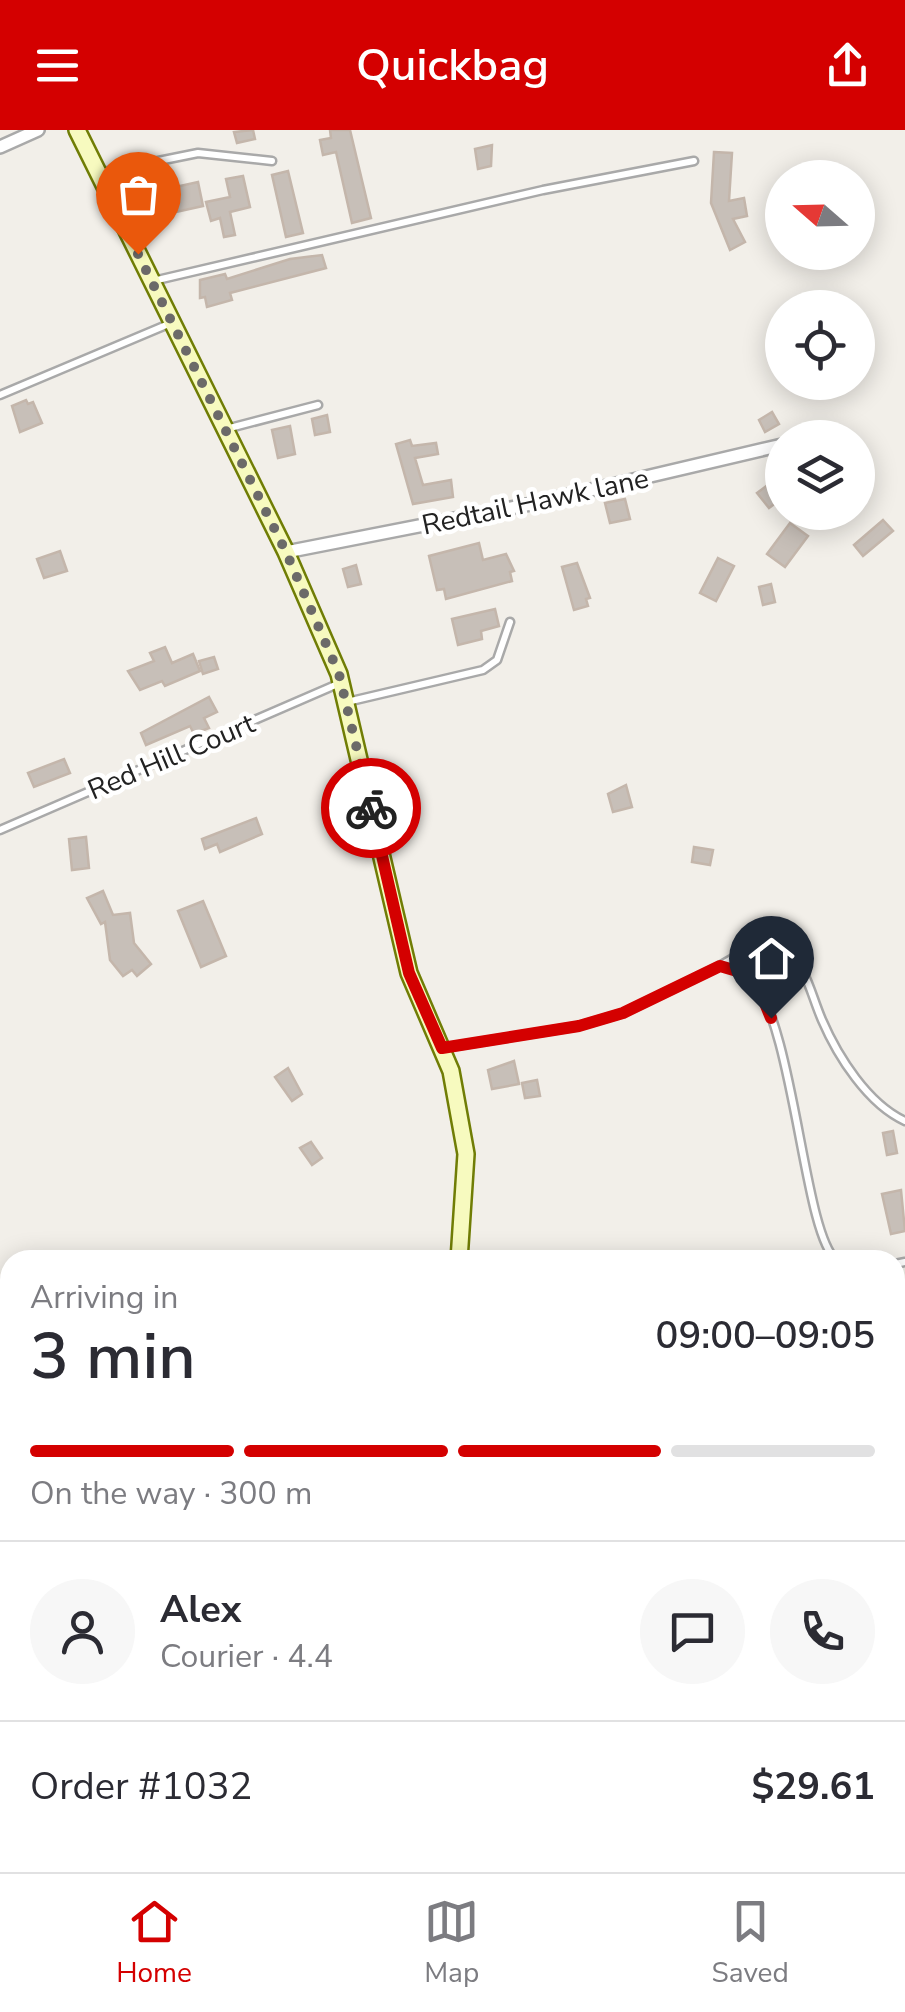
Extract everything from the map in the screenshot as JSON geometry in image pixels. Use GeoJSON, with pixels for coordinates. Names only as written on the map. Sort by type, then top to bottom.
{"type":"FeatureCollection","features":[{"type":"Feature","properties":{"kind":"main road"},"geometry":{"type":"LineString","coordinates":[[77,130],[286,552],[341,682],[409,973],[442,1048],[466,1154],[460,1250]]}},
{"type":"Feature","properties":{"kind":"street"},"geometry":{"type":"LineString","coordinates":[[0,147],[38,130]]}},
{"type":"Feature","properties":{"kind":"street","name":"Redtail Hawk lane"},"geometry":{"type":"LineString","coordinates":[[286,552],[532,504],[765,449]]}},
{"type":"Feature","properties":{"kind":"lane"},"geometry":{"type":"LineString","coordinates":[[98,173],[198,153],[272,161]]}},
{"type":"Feature","properties":{"kind":"lane"},"geometry":{"type":"LineString","coordinates":[[152,282],[543,190],[694,161]]}},
{"type":"Feature","properties":{"kind":"lane"},"geometry":{"type":"LineString","coordinates":[[0,395],[172,322]]}},
{"type":"Feature","properties":{"kind":"lane"},"geometry":{"type":"LineString","coordinates":[[225,429],[318,405]]}},
{"type":"Feature","properties":{"kind":"lane"},"geometry":{"type":"LineString","coordinates":[[346,702],[482,670],[497,660],[510,622]]}},
{"type":"Feature","properties":{"kind":"lane","name":"Red Hill Court"},"geometry":{"type":"LineString","coordinates":[[0,830],[341,682]]}},
{"type":"Feature","properties":{"kind":"lane"},"geometry":{"type":"LineString","coordinates":[[442,1048],[579,1026],[623,1013],[754,946],[783,946],[801,962],[823,1022],[867,1092],[886,1111],[905,1121]]}},
{"type":"Feature","properties":{"kind":"lane"},"geometry":{"type":"LineString","coordinates":[[720,966],[750,973],[762,992],[792,1086],[829,1250]]}},
{"type":"Feature","properties":{"kind":"building"},"geometry":{"type":"Polygon","coordinates":[[[253,130],[255,139],[237,143],[234,132],[253,130]]]}},
{"type":"Feature","properties":{"kind":"building"},"geometry":{"type":"Polygon","coordinates":[[[330,130],[350,130],[371,218],[352,223],[336,152],[323,155],[320,140],[331,138],[330,130]]]}},
{"type":"Feature","properties":{"kind":"building"},"geometry":{"type":"Polygon","coordinates":[[[492,145],[491,166],[478,169],[475,149],[492,145]]]}},
{"type":"Feature","properties":{"kind":"building"},"geometry":{"type":"Polygon","coordinates":[[[714,152],[732,153],[729,201],[744,198],[747,216],[733,219],[745,242],[730,250],[711,203],[714,152]]]}},
{"type":"Feature","properties":{"kind":"building"},"geometry":{"type":"Polygon","coordinates":[[[288,171],[303,233],[286,237],[272,175],[288,171]]]}},
{"type":"Feature","properties":{"kind":"building"},"geometry":{"type":"Polygon","coordinates":[[[243,176],[250,207],[230,212],[235,235],[224,237],[220,218],[211,221],[206,202],[230,197],[226,179],[243,176]]]}},
{"type":"Feature","properties":{"kind":"building"},"geometry":{"type":"Polygon","coordinates":[[[198,182],[203,206],[167,214],[162,190],[198,182]]]}},
{"type":"Feature","properties":{"kind":"building"},"geometry":{"type":"Polygon","coordinates":[[[322,255],[326,268],[230,293],[232,300],[207,307],[205,297],[200,298],[200,280],[225,274],[227,279],[290,259],[322,255]]]}},
{"type":"Feature","properties":{"kind":"building"},"geometry":{"type":"Polygon","coordinates":[[[26,400],[28,404],[33,402],[42,423],[20,432],[12,406],[26,400]]]}},
{"type":"Feature","properties":{"kind":"building"},"geometry":{"type":"Polygon","coordinates":[[[772,412],[777,420],[765,420],[765,432],[759,420],[772,412]]]}},
{"type":"Feature","properties":{"kind":"building"},"geometry":{"type":"Polygon","coordinates":[[[327,415],[330,432],[315,435],[312,419],[327,415]]]}},
{"type":"Feature","properties":{"kind":"building"},"geometry":{"type":"Polygon","coordinates":[[[290,426],[295,454],[278,458],[272,430],[290,426]]]}},
{"type":"Feature","properties":{"kind":"building"},"geometry":{"type":"Polygon","coordinates":[[[410,440],[412,446],[436,443],[438,454],[415,458],[423,485],[451,480],[453,497],[413,504],[396,444],[410,440]]]}},
{"type":"Feature","properties":{"kind":"building"},"geometry":{"type":"Polygon","coordinates":[[[765,487],[765,503],[757,493],[765,487]]]}},
{"type":"Feature","properties":{"kind":"building"},"geometry":{"type":"Polygon","coordinates":[[[625,499],[630,519],[610,523],[605,503],[625,499]]]}},
{"type":"Feature","properties":{"kind":"building"},"geometry":{"type":"Polygon","coordinates":[[[883,520],[893,531],[863,556],[854,545],[883,520]]]}},
{"type":"Feature","properties":{"kind":"building"},"geometry":{"type":"Polygon","coordinates":[[[785,530],[800,530],[808,536],[785,567],[767,554],[785,530]]]}},
{"type":"Feature","properties":{"kind":"building"},"geometry":{"type":"Polygon","coordinates":[[[479,543],[483,560],[506,554],[514,571],[510,572],[512,581],[446,599],[444,589],[437,590],[429,556],[479,543]]]}},
{"type":"Feature","properties":{"kind":"building"},"geometry":{"type":"Polygon","coordinates":[[[60,551],[67,571],[44,578],[37,559],[60,551]]]}},
{"type":"Feature","properties":{"kind":"building"},"geometry":{"type":"Polygon","coordinates":[[[718,558],[734,566],[716,601],[700,593],[718,558]]]}},
{"type":"Feature","properties":{"kind":"building"},"geometry":{"type":"Polygon","coordinates":[[[577,563],[590,598],[586,599],[588,606],[574,610],[562,567],[577,563]]]}},
{"type":"Feature","properties":{"kind":"building"},"geometry":{"type":"Polygon","coordinates":[[[356,565],[361,584],[348,587],[343,569],[356,565]]]}},
{"type":"Feature","properties":{"kind":"building"},"geometry":{"type":"Polygon","coordinates":[[[771,584],[775,602],[763,605],[759,587],[771,584]]]}},
{"type":"Feature","properties":{"kind":"building"},"geometry":{"type":"Polygon","coordinates":[[[495,609],[499,626],[481,631],[482,639],[458,645],[452,619],[495,609]]]}},
{"type":"Feature","properties":{"kind":"building"},"geometry":{"type":"Polygon","coordinates":[[[165,647],[172,663],[193,654],[200,671],[165,686],[162,681],[140,690],[128,671],[154,661],[150,653],[165,647]]]}},
{"type":"Feature","properties":{"kind":"building"},"geometry":{"type":"Polygon","coordinates":[[[214,657],[218,669],[203,674],[199,661],[214,657]]]}},
{"type":"Feature","properties":{"kind":"building"},"geometry":{"type":"Polygon","coordinates":[[[209,697],[217,712],[204,718],[209,728],[194,734],[190,726],[146,745],[141,733],[209,697]]]}},
{"type":"Feature","properties":{"kind":"building"},"geometry":{"type":"Polygon","coordinates":[[[64,759],[70,773],[34,787],[28,773],[64,759]]]}},
{"type":"Feature","properties":{"kind":"building"},"geometry":{"type":"Polygon","coordinates":[[[626,785],[632,807],[613,812],[608,794],[626,785]]]}},
{"type":"Feature","properties":{"kind":"building"},"geometry":{"type":"Polygon","coordinates":[[[256,818],[262,834],[220,852],[217,844],[205,849],[202,839],[256,818]]]}},
{"type":"Feature","properties":{"kind":"building"},"geometry":{"type":"Polygon","coordinates":[[[86,837],[89,868],[72,870],[69,839],[86,837]]]}},
{"type":"Feature","properties":{"kind":"building"},"geometry":{"type":"Polygon","coordinates":[[[694,847],[713,850],[710,865],[692,862],[694,847]]]}},
{"type":"Feature","properties":{"kind":"building"},"geometry":{"type":"Polygon","coordinates":[[[103,891],[113,915],[130,913],[134,943],[151,964],[137,976],[132,970],[123,976],[110,960],[105,922],[101,924],[87,898],[103,891]]]}},
{"type":"Feature","properties":{"kind":"building"},"geometry":{"type":"Polygon","coordinates":[[[203,901],[226,956],[201,967],[178,911],[203,901]]]}},
{"type":"Feature","properties":{"kind":"building"},"geometry":{"type":"Polygon","coordinates":[[[514,1061],[519,1084],[492,1089],[488,1070],[514,1061]]]}},
{"type":"Feature","properties":{"kind":"building"},"geometry":{"type":"Polygon","coordinates":[[[288,1068],[302,1094],[292,1101],[275,1077],[288,1068]]]}},
{"type":"Feature","properties":{"kind":"building"},"geometry":{"type":"Polygon","coordinates":[[[537,1080],[540,1096],[525,1098],[522,1083],[537,1080]]]}},
{"type":"Feature","properties":{"kind":"building"},"geometry":{"type":"Polygon","coordinates":[[[893,1131],[897,1153],[887,1155],[883,1133],[893,1131]]]}},
{"type":"Feature","properties":{"kind":"building"},"geometry":{"type":"Polygon","coordinates":[[[311,1142],[322,1158],[312,1165],[300,1148],[311,1142]]]}},
{"type":"Feature","properties":{"kind":"building"},"geometry":{"type":"Polygon","coordinates":[[[901,1190],[905,1231],[891,1234],[882,1194],[901,1190]]]}},
{"type":"Feature","properties":{"kind":"way so far"},"geometry":{"type":"LineString","coordinates":[[138,254],[286,552],[339,674],[371,808]]}},
{"type":"Feature","properties":{"kind":"route"},"geometry":{"type":"LineString","coordinates":[[371,808],[409,973],[442,1048],[579,1026],[623,1013],[720,966],[754,976],[771,1018]]}}]}
